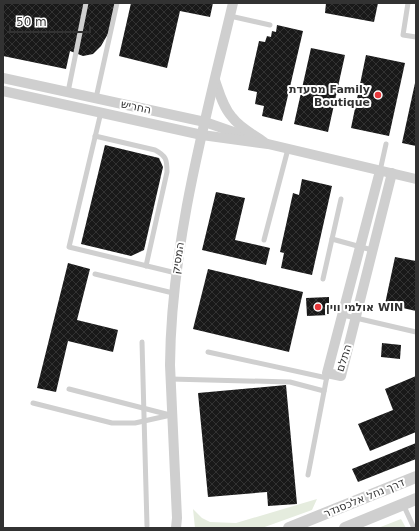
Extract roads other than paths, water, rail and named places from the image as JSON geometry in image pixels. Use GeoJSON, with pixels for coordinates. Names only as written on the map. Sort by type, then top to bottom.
{"type":"FeatureCollection","features":[{"type":"Feature","properties":{"kind":"street","name":"המסיק"},"geometry":{"type":"LineString","coordinates":[[181,528],[176,523],[170,379],[170,341],[173,293],[189,194],[214,80],[233,3]]}},
{"type":"Feature","properties":{"kind":"street","name":"החריש"},"geometry":{"type":"LineString","coordinates":[[3,78],[205,122],[268,144],[416,179]]}},
{"type":"Feature","properties":{"kind":"street"},"geometry":{"type":"LineString","coordinates":[[214,80],[231,117],[240,126],[268,144]]}},
{"type":"Feature","properties":{"kind":"street","name":"החריש"},"geometry":{"type":"LineString","coordinates":[[3,90],[202,135],[268,144]]}},
{"type":"Feature","properties":{"kind":"street","name":"התלם"},"geometry":{"type":"LineString","coordinates":[[380,171],[327,375],[341,376],[392,173]]}},
{"type":"Feature","properties":{"kind":"street","name":"דרך נחל אלכסנדר"},"geometry":{"type":"LineString","coordinates":[[289,528],[416,477]]}},
{"type":"Feature","properties":{"kind":"street","name":"דרך נחל אלכסנדר"},"geometry":{"type":"LineString","coordinates":[[345,528],[416,499]]}},
{"type":"Feature","properties":{"kind":"lane"},"geometry":{"type":"LineString","coordinates":[[68,92],[86,3]]}},
{"type":"Feature","properties":{"kind":"lane"},"geometry":{"type":"LineString","coordinates":[[96,98],[117,3]]}},
{"type":"Feature","properties":{"kind":"lane"},"geometry":{"type":"LineString","coordinates":[[408,3],[403,35],[416,37]]}},
{"type":"Feature","properties":{"kind":"lane"},"geometry":{"type":"LineString","coordinates":[[230,16],[270,25]]}},
{"type":"Feature","properties":{"kind":"lane"},"geometry":{"type":"LineString","coordinates":[[101,112],[69,247],[176,273]]}},
{"type":"Feature","properties":{"kind":"lane"},"geometry":{"type":"LineString","coordinates":[[95,136],[154,150],[162,154],[167,161],[167,172],[146,266]]}},
{"type":"Feature","properties":{"kind":"lane"},"geometry":{"type":"LineString","coordinates":[[380,171],[386,144]]}},
{"type":"Feature","properties":{"kind":"lane"},"geometry":{"type":"LineString","coordinates":[[264,240],[288,149]]}},
{"type":"Feature","properties":{"kind":"lane"},"geometry":{"type":"LineString","coordinates":[[323,279],[341,199]]}},
{"type":"Feature","properties":{"kind":"lane"},"geometry":{"type":"LineString","coordinates":[[332,239],[372,250]]}},
{"type":"Feature","properties":{"kind":"lane"},"geometry":{"type":"LineString","coordinates":[[95,274],[173,293]]}},
{"type":"Feature","properties":{"kind":"lane"},"geometry":{"type":"LineString","coordinates":[[343,315],[416,332]]}},
{"type":"Feature","properties":{"kind":"lane"},"geometry":{"type":"LineString","coordinates":[[142,342],[147,526]]}},
{"type":"Feature","properties":{"kind":"lane"},"geometry":{"type":"LineString","coordinates":[[208,352],[327,375],[308,475]]}},
{"type":"Feature","properties":{"kind":"lane"},"geometry":{"type":"LineString","coordinates":[[170,379],[290,382],[324,391]]}},
{"type":"Feature","properties":{"kind":"lane"},"geometry":{"type":"LineString","coordinates":[[69,389],[172,415]]}},
{"type":"Feature","properties":{"kind":"lane"},"geometry":{"type":"LineString","coordinates":[[32,403],[112,423],[135,423],[172,415]]}},
{"type":"Feature","properties":{"kind":"lane"},"geometry":{"type":"LineString","coordinates":[[403,504],[414,528]]}},
{"type":"Feature","properties":{"kind":"place","name":"מסעדת Family Boutique"},"geometry":{"type":"Point","coordinates":[378,95]}},
{"type":"Feature","properties":{"kind":"place","name":"אולמי ווין WIN"},"geometry":{"type":"Point","coordinates":[318,307]}}]}
